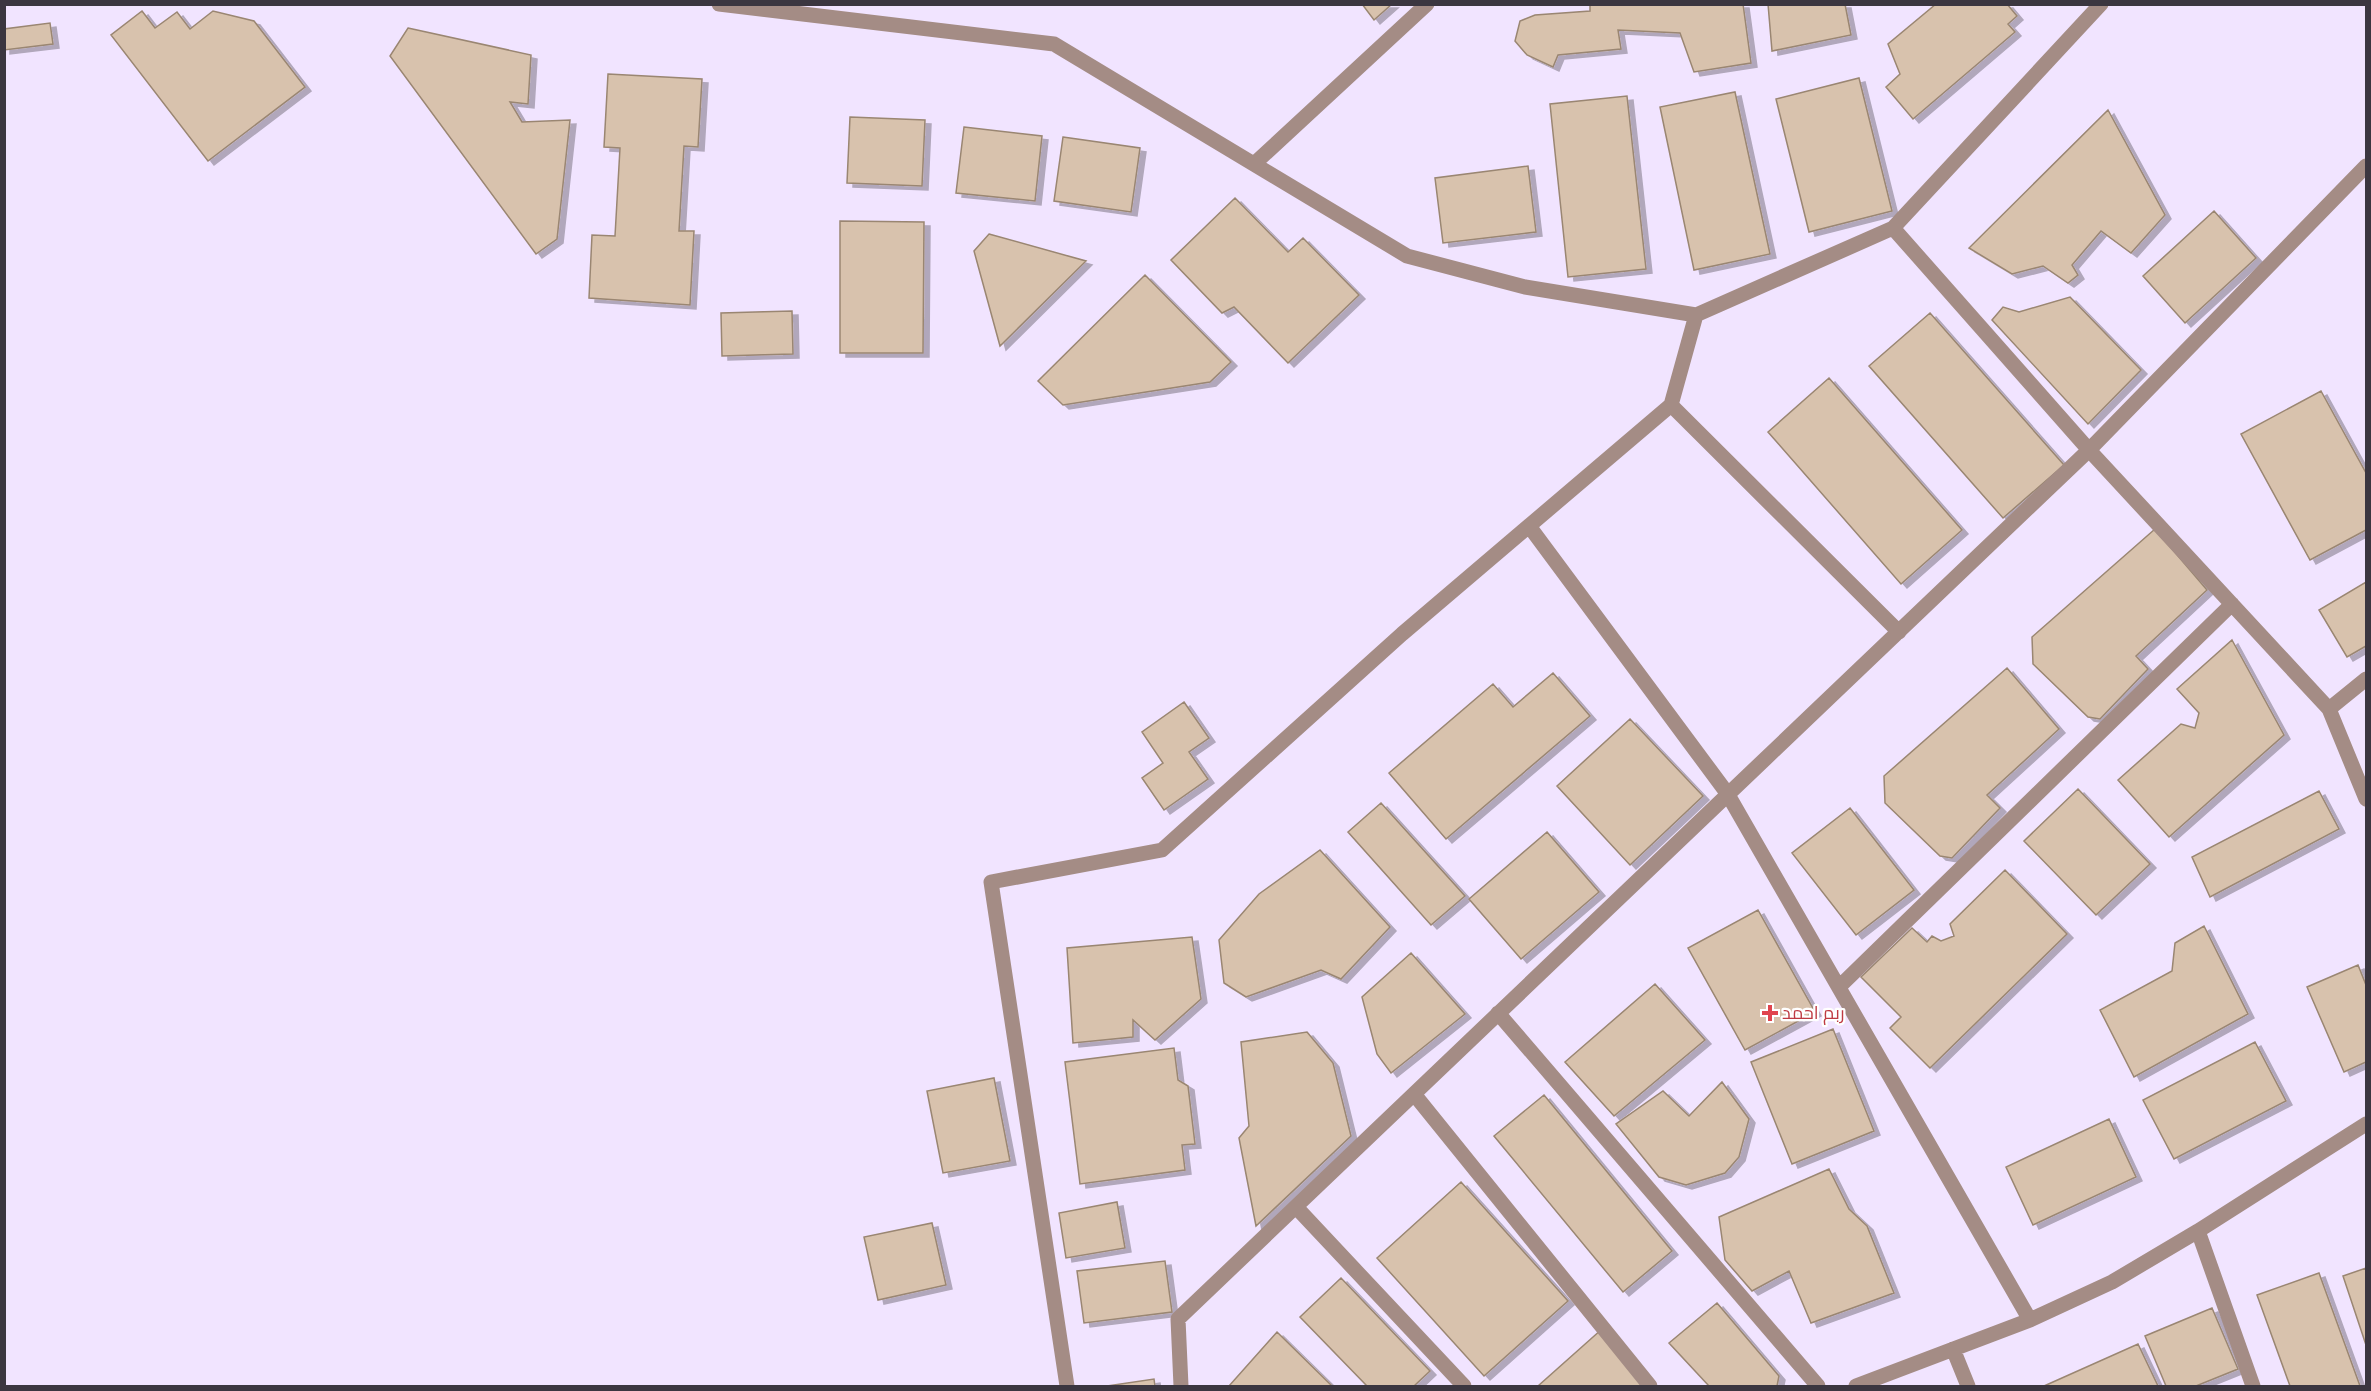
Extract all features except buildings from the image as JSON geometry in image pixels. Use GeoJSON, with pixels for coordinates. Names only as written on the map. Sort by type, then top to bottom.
{"type":"FeatureCollection","features":[{"type":"Feature","properties":{"kind":"street"},"geometry":{"type":"LineString","coordinates":[[719,4],[1054,45],[1407,256],[1525,287],[1696,315],[1893,228],[2101,4]]}},
{"type":"Feature","properties":{"kind":"street"},"geometry":{"type":"LineString","coordinates":[[1254,164],[1427,4]]}},
{"type":"Feature","properties":{"kind":"street"},"geometry":{"type":"LineString","coordinates":[[1181,1386],[1178,1319],[2089,450],[2367,166]]}},
{"type":"Feature","properties":{"kind":"street"},"geometry":{"type":"LineString","coordinates":[[1893,228],[2089,450],[2329,709],[2367,799]]}},
{"type":"Feature","properties":{"kind":"street"},"geometry":{"type":"LineString","coordinates":[[1067,1386],[991,882],[1162,850],[1402,634],[1671,405],[1696,315]]}},
{"type":"Feature","properties":{"kind":"street"},"geometry":{"type":"LineString","coordinates":[[1671,405],[1899,632]]}},
{"type":"Feature","properties":{"kind":"street"},"geometry":{"type":"LineString","coordinates":[[1529,526],[1727,793],[2030,1320]]}},
{"type":"Feature","properties":{"kind":"street"},"geometry":{"type":"LineString","coordinates":[[1839,987],[2232,604]]}},
{"type":"Feature","properties":{"kind":"street"},"geometry":{"type":"LineString","coordinates":[[2329,709],[2367,679]]}},
{"type":"Feature","properties":{"kind":"street"},"geometry":{"type":"LineString","coordinates":[[1498,1013],[1818,1386]]}},
{"type":"Feature","properties":{"kind":"street"},"geometry":{"type":"LineString","coordinates":[[1414,1094],[1650,1386]]}},
{"type":"Feature","properties":{"kind":"street"},"geometry":{"type":"LineString","coordinates":[[1856,1386],[2030,1320],[2112,1282],[2198,1232],[2367,1124]]}},
{"type":"Feature","properties":{"kind":"street"},"geometry":{"type":"LineString","coordinates":[[1296,1207],[1464,1386]]}},
{"type":"Feature","properties":{"kind":"street"},"geometry":{"type":"LineString","coordinates":[[2198,1232],[2253,1386]]}},
{"type":"Feature","properties":{"kind":"street"},"geometry":{"type":"LineString","coordinates":[[1953,1349],[1968,1386]]}},
{"type":"Feature","properties":{"kind":"place","name":"ربم احمد"},"geometry":{"type":"Point","coordinates":[1770,1013]}}]}
